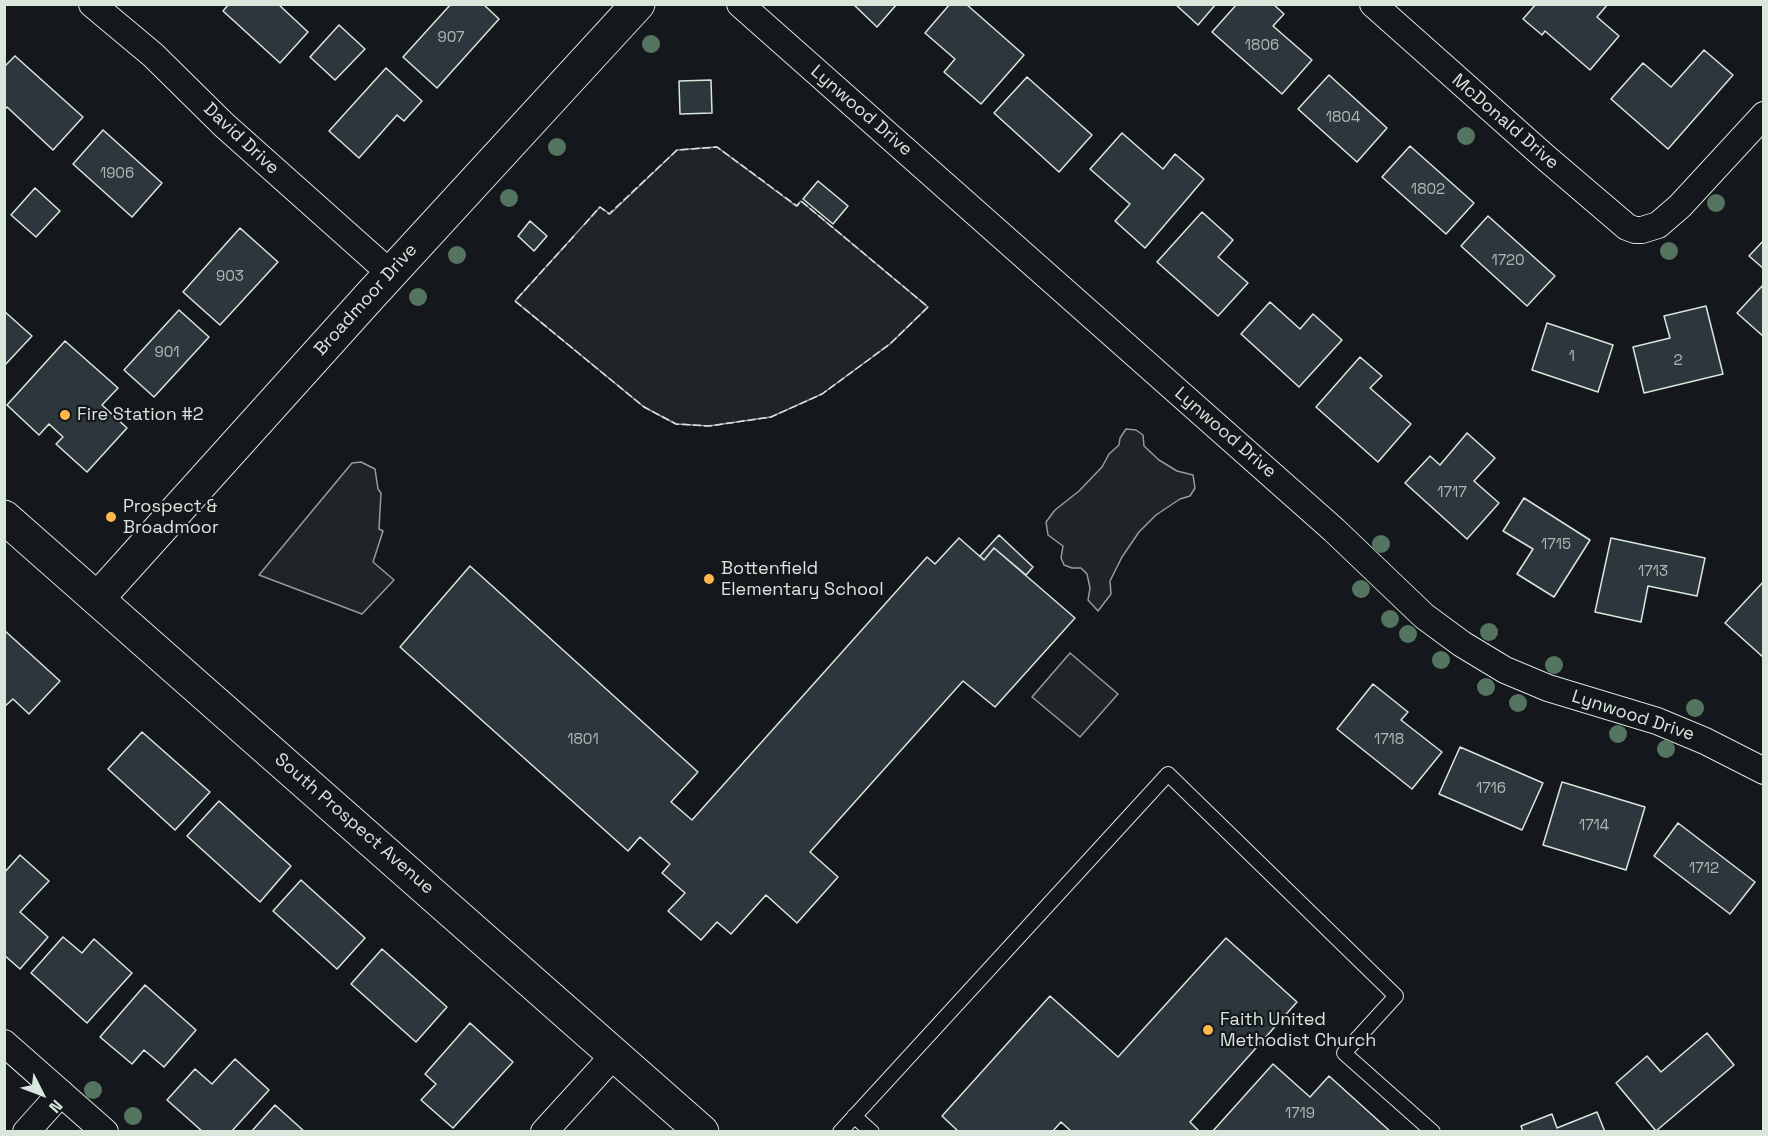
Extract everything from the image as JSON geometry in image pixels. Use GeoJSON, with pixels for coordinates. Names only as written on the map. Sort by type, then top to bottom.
{"type":"FeatureCollection","features":[{"type":"Feature","properties":{"kind":"main road","name":"Broadmoor Drive"},"geometry":{"type":"LineString","coordinates":[[98,598],[390,273],[638,4]]}},
{"type":"Feature","properties":{"kind":"main road","name":"South Prospect Avenue"},"geometry":{"type":"LineString","coordinates":[[4,517],[702,1131]]}},
{"type":"Feature","properties":{"kind":"street","name":"David Drive"},"geometry":{"type":"LineString","coordinates":[[92,4],[153,56],[224,125],[390,273]]}},
{"type":"Feature","properties":{"kind":"street","name":"Lynwood Drive"},"geometry":{"type":"LineString","coordinates":[[740,4],[1309,507],[1434,623],[1462,644],[1516,674],[1548,688],[1657,721],[1705,741],[1764,771]]}},
{"type":"Feature","properties":{"kind":"street","name":"McDonald Drive"},"geometry":{"type":"LineString","coordinates":[[1373,4],[1627,227],[1642,230],[1658,225],[1680,206],[1764,115]]}},
{"type":"Feature","properties":{"kind":"street"},"geometry":{"type":"LineString","coordinates":[[4,1042],[105,1131]]}},
{"type":"Feature","properties":{"kind":"street"},"geometry":{"type":"LineString","coordinates":[[544,1131],[615,1054]]}},
{"type":"Feature","properties":{"kind":"street"},"geometry":{"type":"LineString","coordinates":[[26,1131],[62,1093]]}},
{"type":"Feature","properties":{"kind":"lane"},"geometry":{"type":"LineString","coordinates":[[840,1131],[1168,774],[1396,996],[1344,1053],[1433,1131]]}},
{"type":"Feature","properties":{"kind":"lane"},"geometry":{"type":"LineString","coordinates":[[854,1116],[872,1131]]}},
{"type":"Feature","properties":{"kind":"shaded area"},"geometry":{"type":"Polygon","coordinates":[[[717,147],[796,206],[801,201],[928,307],[890,344],[822,394],[771,417],[709,426],[676,424],[644,407],[515,301],[600,207],[610,214],[677,150],[717,147]]]}},
{"type":"Feature","properties":{"kind":"shaded area"},"geometry":{"type":"Polygon","coordinates":[[[1126,429],[1136,430],[1143,435],[1144,446],[1159,460],[1177,471],[1193,475],[1195,488],[1190,496],[1180,499],[1156,515],[1139,532],[1122,557],[1110,581],[1111,594],[1098,611],[1088,600],[1090,588],[1087,574],[1081,568],[1064,565],[1061,558],[1063,546],[1048,535],[1046,522],[1055,510],[1079,491],[1102,467],[1109,454],[1119,445],[1120,438],[1126,429]]]}},
{"type":"Feature","properties":{"kind":"shaded area"},"geometry":{"type":"Polygon","coordinates":[[[361,462],[375,469],[378,489],[381,493],[379,529],[383,531],[373,562],[394,580],[362,614],[259,575],[352,463],[361,462]]]}},
{"type":"Feature","properties":{"kind":"shaded area"},"geometry":{"type":"Polygon","coordinates":[[[1070,653],[1118,694],[1080,737],[1032,697],[1070,653]]]}},
{"type":"Feature","properties":{"kind":"building"},"geometry":{"type":"Polygon","coordinates":[[[229,4],[278,4],[308,32],[280,63],[223,11],[229,4]]]}},
{"type":"Feature","properties":{"kind":"building"},"geometry":{"type":"Polygon","coordinates":[[[451,4],[483,4],[499,19],[437,88],[403,57],[451,4]]]}},
{"type":"Feature","properties":{"kind":"building"},"geometry":{"type":"Polygon","coordinates":[[[853,4],[897,4],[877,27],[853,4]]]}},
{"type":"Feature","properties":{"kind":"building"},"geometry":{"type":"Polygon","coordinates":[[[950,4],[966,4],[1024,55],[981,104],[944,72],[955,59],[925,33],[950,4]]]}},
{"type":"Feature","properties":{"kind":"building"},"geometry":{"type":"Polygon","coordinates":[[[1175,4],[1216,4],[1198,25],[1175,4]]]}},
{"type":"Feature","properties":{"kind":"building"},"geometry":{"type":"Polygon","coordinates":[[[1237,4],[1273,4],[1284,14],[1273,26],[1312,60],[1282,94],[1212,32],[1237,4]]]}},
{"type":"Feature","properties":{"kind":"building"},"geometry":{"type":"Polygon","coordinates":[[[1536,4],[1608,4],[1597,17],[1619,36],[1590,70],[1545,31],[1542,35],[1523,19],[1536,4]]]}},
{"type":"Feature","properties":{"kind":"building"},"geometry":{"type":"Polygon","coordinates":[[[339,25],[365,49],[335,80],[310,57],[339,25]]]}},
{"type":"Feature","properties":{"kind":"building"},"geometry":{"type":"Polygon","coordinates":[[[1704,50],[1733,75],[1668,149],[1611,99],[1643,63],[1671,87],[1704,50]]]}},
{"type":"Feature","properties":{"kind":"building"},"geometry":{"type":"Polygon","coordinates":[[[15,56],[83,117],[53,150],[7,107],[4,110],[4,67],[15,56]]]}},
{"type":"Feature","properties":{"kind":"building"},"geometry":{"type":"Polygon","coordinates":[[[386,68],[422,101],[404,121],[397,115],[359,158],[329,131],[386,68]]]}},
{"type":"Feature","properties":{"kind":"building"},"geometry":{"type":"Polygon","coordinates":[[[1329,75],[1387,128],[1357,162],[1298,109],[1329,75]]]}},
{"type":"Feature","properties":{"kind":"building"},"geometry":{"type":"Polygon","coordinates":[[[1027,77],[1092,135],[1059,172],[994,113],[1027,77]]]}},
{"type":"Feature","properties":{"kind":"building"},"geometry":{"type":"Polygon","coordinates":[[[711,80],[712,113],[680,114],[679,81],[711,80]]]}},
{"type":"Feature","properties":{"kind":"building"},"geometry":{"type":"Polygon","coordinates":[[[103,130],[162,183],[132,217],[73,164],[103,130]]]}},
{"type":"Feature","properties":{"kind":"building"},"geometry":{"type":"Polygon","coordinates":[[[1122,133],[1163,169],[1175,154],[1204,179],[1145,248],[1115,221],[1130,204],[1090,169],[1122,133]]]}},
{"type":"Feature","properties":{"kind":"building"},"geometry":{"type":"Polygon","coordinates":[[[1410,146],[1474,203],[1446,234],[1382,177],[1410,146]]]}},
{"type":"Feature","properties":{"kind":"building"},"geometry":{"type":"Polygon","coordinates":[[[818,181],[848,206],[833,224],[803,199],[818,181]]]}},
{"type":"Feature","properties":{"kind":"building"},"geometry":{"type":"Polygon","coordinates":[[[35,188],[60,211],[36,237],[11,215],[35,188]]]}},
{"type":"Feature","properties":{"kind":"building"},"geometry":{"type":"Polygon","coordinates":[[[1202,212],[1233,240],[1218,257],[1248,283],[1218,316],[1157,262],[1202,212]]]}},
{"type":"Feature","properties":{"kind":"building"},"geometry":{"type":"Polygon","coordinates":[[[1488,216],[1555,276],[1527,306],[1461,246],[1488,216]]]}},
{"type":"Feature","properties":{"kind":"building"},"geometry":{"type":"Polygon","coordinates":[[[530,221],[547,236],[534,251],[518,236],[530,221]]]}},
{"type":"Feature","properties":{"kind":"building"},"geometry":{"type":"Polygon","coordinates":[[[240,228],[278,262],[220,325],[183,292],[240,228]]]}},
{"type":"Feature","properties":{"kind":"building"},"geometry":{"type":"Polygon","coordinates":[[[1764,240],[1764,269],[1749,256],[1764,240]]]}},
{"type":"Feature","properties":{"kind":"building"},"geometry":{"type":"Polygon","coordinates":[[[1764,284],[1764,337],[1737,313],[1764,284]]]}},
{"type":"Feature","properties":{"kind":"building"},"geometry":{"type":"Polygon","coordinates":[[[1270,302],[1300,329],[1313,314],[1342,340],[1299,387],[1241,334],[1270,302]]]}},
{"type":"Feature","properties":{"kind":"building"},"geometry":{"type":"Polygon","coordinates":[[[1706,306],[1723,374],[1644,393],[1633,347],[1670,338],[1664,316],[1706,306]]]}},
{"type":"Feature","properties":{"kind":"building"},"geometry":{"type":"Polygon","coordinates":[[[179,310],[209,337],[154,397],[124,370],[179,310]]]}},
{"type":"Feature","properties":{"kind":"building"},"geometry":{"type":"Polygon","coordinates":[[[4,311],[32,336],[4,366],[4,311]]]}},
{"type":"Feature","properties":{"kind":"building"},"geometry":{"type":"Polygon","coordinates":[[[1547,323],[1613,345],[1598,392],[1532,370],[1547,323]]]}},
{"type":"Feature","properties":{"kind":"building","name":"Fire Station #2"},"geometry":{"type":"Polygon","coordinates":[[[65,341],[118,388],[102,405],[127,428],[87,472],[56,444],[63,437],[49,424],[39,435],[7,405],[65,341]]]}},
{"type":"Feature","properties":{"kind":"building"},"geometry":{"type":"Polygon","coordinates":[[[1360,357],[1382,376],[1370,388],[1411,424],[1378,462],[1316,407],[1360,357]]]}},
{"type":"Feature","properties":{"kind":"building"},"geometry":{"type":"Polygon","coordinates":[[[1467,433],[1495,458],[1474,481],[1499,503],[1467,539],[1405,483],[1430,456],[1440,465],[1467,433]]]}},
{"type":"Feature","properties":{"kind":"building"},"geometry":{"type":"Polygon","coordinates":[[[1524,498],[1590,540],[1554,597],[1517,574],[1533,549],[1503,531],[1524,498]]]}},
{"type":"Feature","properties":{"kind":"building"},"geometry":{"type":"Polygon","coordinates":[[[999,535],[1033,567],[1026,575],[994,548],[984,560],[980,556],[999,535]]]}},
{"type":"Feature","properties":{"kind":"building"},"geometry":{"type":"Polygon","coordinates":[[[959,538],[984,560],[994,548],[1075,618],[995,707],[963,681],[810,852],[838,877],[797,923],[766,895],[731,934],[717,922],[701,940],[668,911],[685,893],[662,873],[670,864],[640,837],[628,851],[400,647],[470,566],[698,772],[671,802],[692,820],[927,557],[935,564],[959,538]]]}},
{"type":"Feature","properties":{"kind":"building"},"geometry":{"type":"Polygon","coordinates":[[[1611,538],[1705,558],[1697,596],[1648,586],[1641,622],[1595,612],[1611,538]]]}},
{"type":"Feature","properties":{"kind":"building"},"geometry":{"type":"Polygon","coordinates":[[[1764,581],[1764,657],[1763,657],[1725,623],[1764,581]]]}},
{"type":"Feature","properties":{"kind":"building"},"geometry":{"type":"Polygon","coordinates":[[[4,630],[60,681],[29,714],[13,699],[4,707],[4,630]]]}},
{"type":"Feature","properties":{"kind":"building"},"geometry":{"type":"Polygon","coordinates":[[[1373,684],[1408,712],[1401,720],[1442,752],[1412,789],[1337,729],[1373,684]]]}},
{"type":"Feature","properties":{"kind":"building"},"geometry":{"type":"Polygon","coordinates":[[[142,732],[210,792],[175,830],[108,769],[142,732]]]}},
{"type":"Feature","properties":{"kind":"building"},"geometry":{"type":"Polygon","coordinates":[[[1460,747],[1543,783],[1522,830],[1439,794],[1460,747]]]}},
{"type":"Feature","properties":{"kind":"building"},"geometry":{"type":"Polygon","coordinates":[[[1562,782],[1645,807],[1626,870],[1543,845],[1562,782]]]}},
{"type":"Feature","properties":{"kind":"building"},"geometry":{"type":"Polygon","coordinates":[[[219,801],[291,866],[260,902],[187,836],[219,801]]]}},
{"type":"Feature","properties":{"kind":"building"},"geometry":{"type":"Polygon","coordinates":[[[1678,823],[1755,882],[1730,914],[1654,856],[1678,823]]]}},
{"type":"Feature","properties":{"kind":"building"},"geometry":{"type":"Polygon","coordinates":[[[20,855],[49,881],[20,912],[48,937],[20,969],[4,955],[4,873],[20,855]]]}},
{"type":"Feature","properties":{"kind":"building"},"geometry":{"type":"Polygon","coordinates":[[[301,880],[365,938],[337,969],[273,911],[301,880]]]}},
{"type":"Feature","properties":{"kind":"building"},"geometry":{"type":"Polygon","coordinates":[[[63,937],[82,953],[94,939],[132,973],[87,1023],[31,973],[63,937]]]}},
{"type":"Feature","properties":{"kind":"building","name":"Faith United Methodist Church"},"geometry":{"type":"Polygon","coordinates":[[[1226,938],[1297,1002],[1190,1122],[1200,1132],[1072,1132],[1061,1122],[1052,1132],[959,1132],[942,1116],[1050,996],[1118,1057],[1226,938]]]}},
{"type":"Feature","properties":{"kind":"building"},"geometry":{"type":"Polygon","coordinates":[[[382,949],[447,1007],[416,1042],[351,984],[382,949]]]}},
{"type":"Feature","properties":{"kind":"building"},"geometry":{"type":"Polygon","coordinates":[[[145,985],[196,1030],[164,1067],[144,1050],[132,1064],[100,1037],[145,985]]]}},
{"type":"Feature","properties":{"kind":"building"},"geometry":{"type":"Polygon","coordinates":[[[470,1023],[513,1062],[453,1128],[421,1100],[436,1084],[425,1074],[470,1023]]]}},
{"type":"Feature","properties":{"kind":"building"},"geometry":{"type":"Polygon","coordinates":[[[1707,1033],[1734,1065],[1656,1131],[1616,1083],[1647,1056],[1661,1072],[1707,1033]]]}},
{"type":"Feature","properties":{"kind":"building"},"geometry":{"type":"Polygon","coordinates":[[[235,1059],[269,1090],[231,1132],[203,1132],[167,1100],[195,1069],[212,1084],[235,1059]]]}},
{"type":"Feature","properties":{"kind":"building","name":"Faith United Methodist Church"},"geometry":{"type":"Polygon","coordinates":[[[1273,1064],[1310,1097],[1329,1076],[1391,1132],[1212,1132],[1273,1064]]]}},
{"type":"Feature","properties":{"kind":"building"},"geometry":{"type":"Polygon","coordinates":[[[275,1105],[305,1132],[251,1132],[275,1105]]]}},
{"type":"Feature","properties":{"kind":"building"},"geometry":{"type":"Polygon","coordinates":[[[1597,1112],[1605,1132],[1523,1132],[1521,1126],[1552,1114],[1557,1128],[1597,1112]]]}},
{"type":"Feature","properties":{"kind":"fence"},"geometry":{"type":"LineString","coordinates":[[574,236],[515,301],[644,407],[676,424],[709,426],[771,417],[822,394],[890,344],[928,307],[801,201],[797,206],[717,147],[677,150],[609,214],[600,207],[583,226]]}},
{"type":"Feature","properties":{"kind":"place","name":"Fire Station #2"},"geometry":{"type":"Point","coordinates":[65,415]}},
{"type":"Feature","properties":{"kind":"place","name":"Prospect & Broadmoor"},"geometry":{"type":"Point","coordinates":[111,517]}},
{"type":"Feature","properties":{"kind":"place","name":"Bottenfield Elementary School"},"geometry":{"type":"Point","coordinates":[709,579]}},
{"type":"Feature","properties":{"kind":"place","name":"Faith United Methodist Church"},"geometry":{"type":"Point","coordinates":[1208,1030]}}]}
